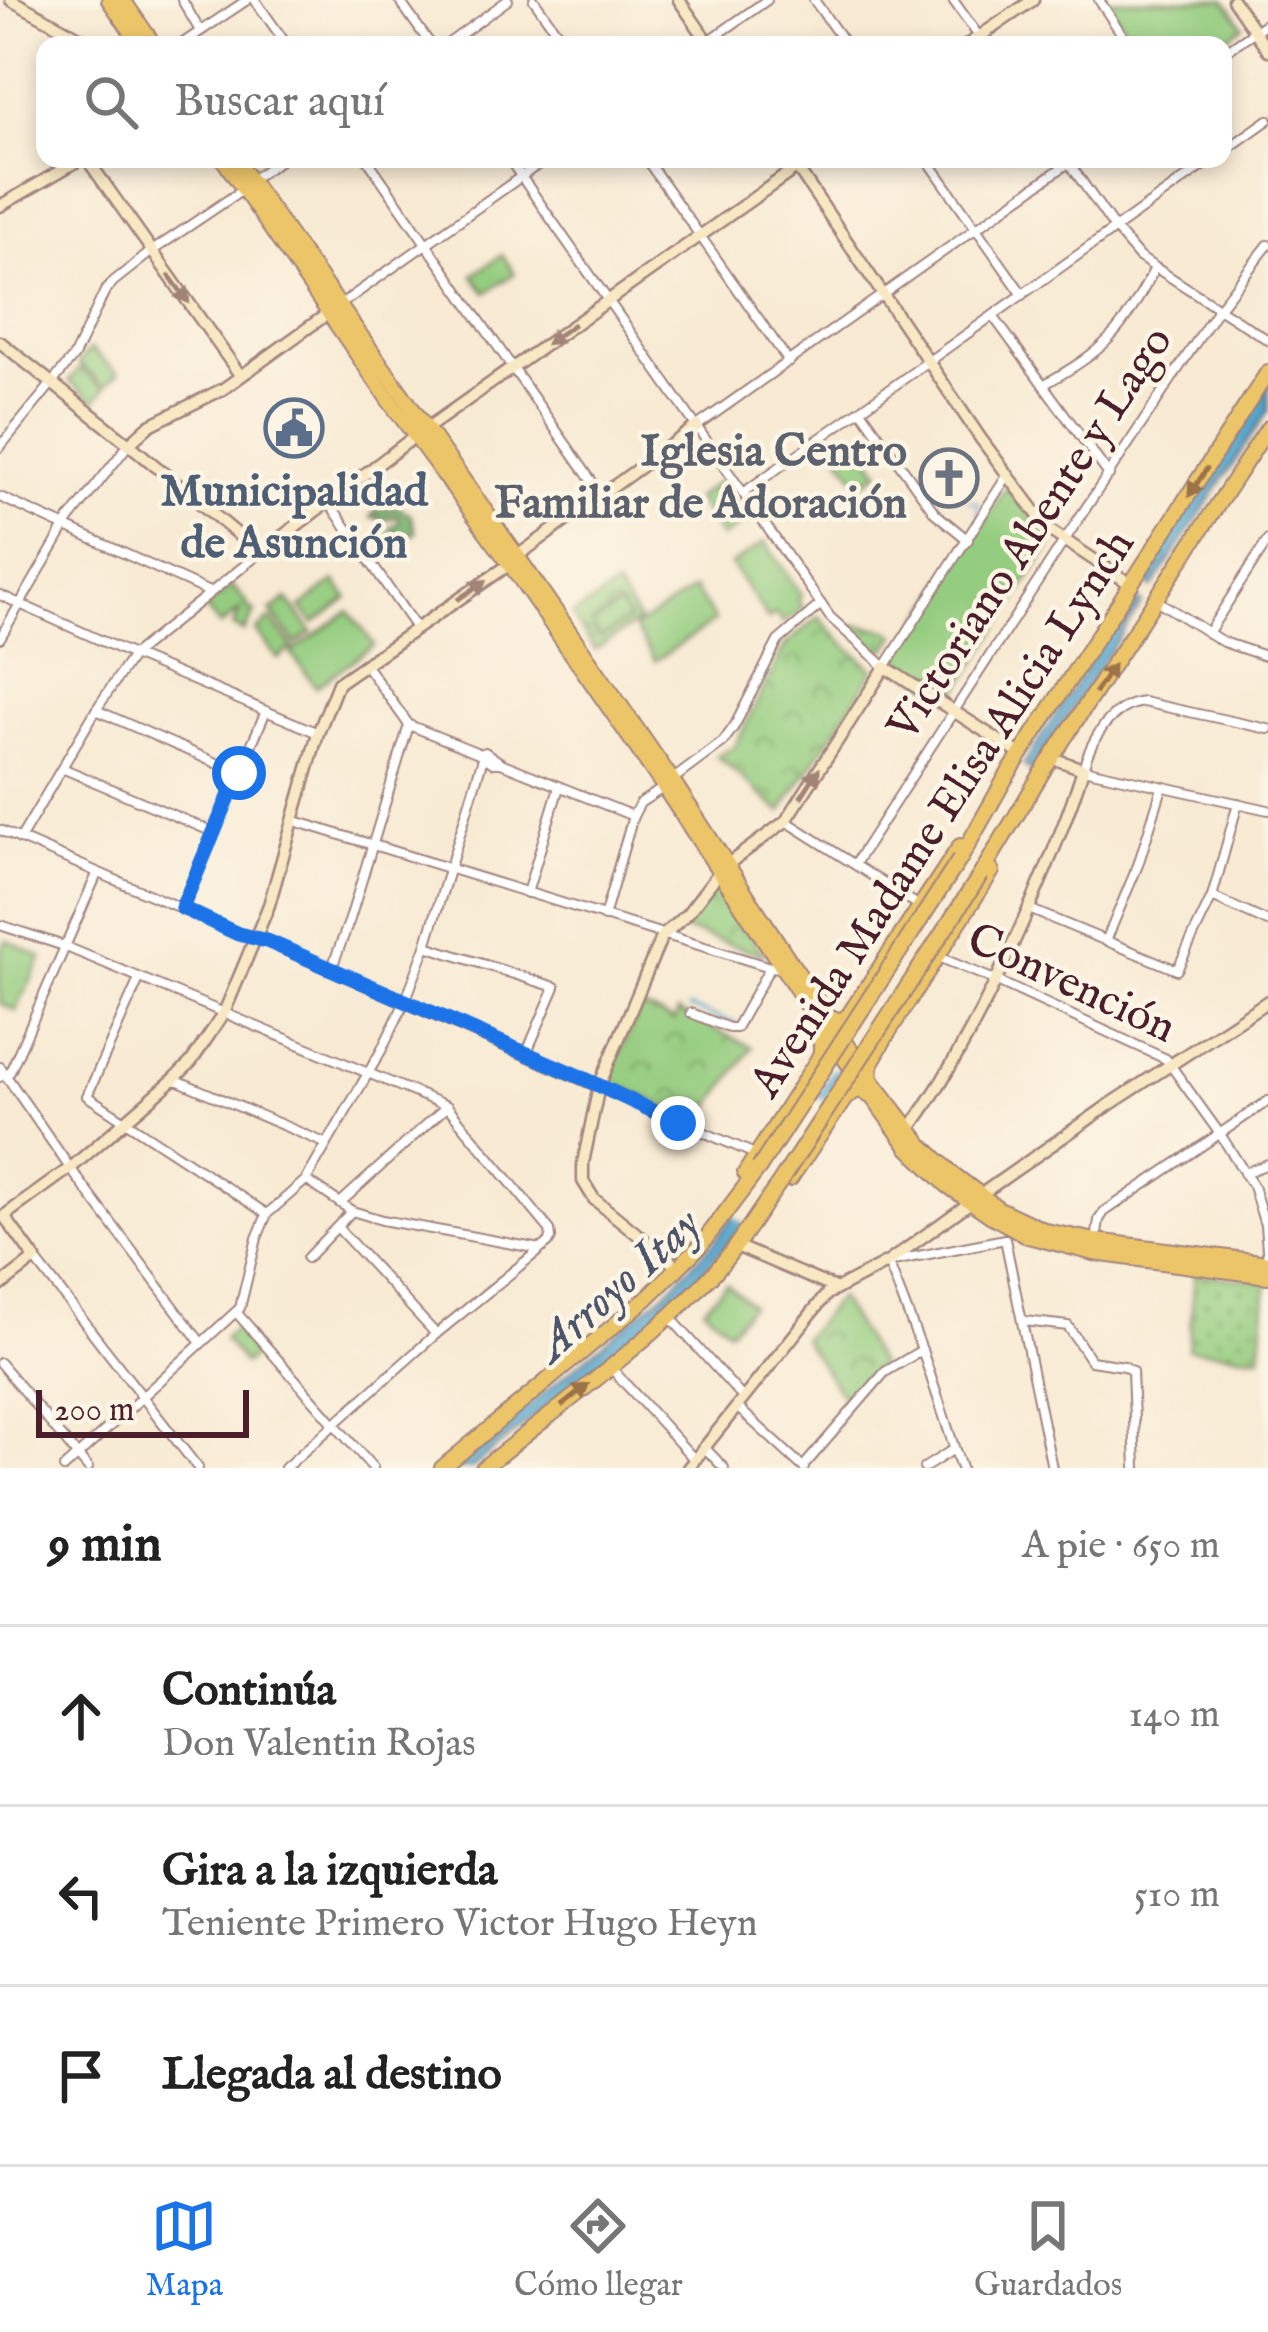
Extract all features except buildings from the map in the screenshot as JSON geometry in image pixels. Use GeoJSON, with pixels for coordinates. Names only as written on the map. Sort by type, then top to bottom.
{"type":"FeatureCollection","features":[{"type":"Feature","properties":{"kind":"highway"},"geometry":{"type":"LineString","coordinates":[[109,0],[135,36]]}},
{"type":"Feature","properties":{"kind":"highway"},"geometry":{"type":"LineString","coordinates":[[123,0],[148,36]]}},
{"type":"Feature","properties":{"kind":"highway"},"geometry":{"type":"LineString","coordinates":[[233,168],[248,184]]}},
{"type":"Feature","properties":{"kind":"highway"},"geometry":{"type":"LineString","coordinates":[[240,168],[334,310],[668,784],[909,1148],[947,1185],[1029,1226],[1096,1241],[1268,1263]]}},
{"type":"Feature","properties":{"kind":"highway","name":"Avenida Madame Elisa Alicia Lynch"},"geometry":{"type":"LineString","coordinates":[[484,1468],[670,1316],[736,1246],[1013,822],[1268,373]]}},
{"type":"Feature","properties":{"kind":"highway","name":"Avenida Madame Elisa Alicia Lynch"},"geometry":{"type":"LineString","coordinates":[[442,1468],[632,1312],[680,1268],[729,1208],[960,860],[1020,754],[1268,428]]}},
{"type":"Feature","properties":{"kind":"highway"},"geometry":{"type":"LineString","coordinates":[[724,868],[776,968],[824,1020],[838,1021],[848,1016],[1005,778]]}},
{"type":"Feature","properties":{"kind":"highway"},"geometry":{"type":"LineString","coordinates":[[1013,822],[995,866],[872,1061],[872,1089],[1009,1233],[1094,1253],[1268,1276]]}},
{"type":"Feature","properties":{"kind":"highway"},"geometry":{"type":"LineString","coordinates":[[758,1161],[821,1053],[824,1020]]}},
{"type":"Feature","properties":{"kind":"highway"},"geometry":{"type":"LineString","coordinates":[[751,1223],[779,1194],[846,1097],[859,1089],[872,1089]]}},
{"type":"Feature","properties":{"kind":"street"},"geometry":{"type":"LineString","coordinates":[[11,0],[77,36]]}},
{"type":"Feature","properties":{"kind":"street"},"geometry":{"type":"LineString","coordinates":[[182,0],[200,31]]}},
{"type":"Feature","properties":{"kind":"street"},"geometry":{"type":"LineString","coordinates":[[193,36],[251,0],[280,36]]}},
{"type":"Feature","properties":{"kind":"street"},"geometry":{"type":"LineString","coordinates":[[399,0],[425,36]]}},
{"type":"Feature","properties":{"kind":"street"},"geometry":{"type":"LineString","coordinates":[[458,36],[508,0]]}},
{"type":"Feature","properties":{"kind":"street"},"geometry":{"type":"LineString","coordinates":[[534,0],[560,36]]}},
{"type":"Feature","properties":{"kind":"street"},"geometry":{"type":"LineString","coordinates":[[679,0],[702,36]]}},
{"type":"Feature","properties":{"kind":"street"},"geometry":{"type":"LineString","coordinates":[[718,36],[767,0]]}},
{"type":"Feature","properties":{"kind":"street"},"geometry":{"type":"LineString","coordinates":[[814,0],[840,36]]}},
{"type":"Feature","properties":{"kind":"street"},"geometry":{"type":"LineString","coordinates":[[953,0],[978,36]]}},
{"type":"Feature","properties":{"kind":"street"},"geometry":{"type":"LineString","coordinates":[[988,36],[1033,0]]}},
{"type":"Feature","properties":{"kind":"street"},"geometry":{"type":"LineString","coordinates":[[1099,0],[1123,36]]}},
{"type":"Feature","properties":{"kind":"street"},"geometry":{"type":"LineString","coordinates":[[1234,0],[1268,50]]}},
{"type":"Feature","properties":{"kind":"street"},"geometry":{"type":"LineString","coordinates":[[1232,47],[1268,22]]}},
{"type":"Feature","properties":{"kind":"street"},"geometry":{"type":"LineString","coordinates":[[1232,146],[1268,120]]}},
{"type":"Feature","properties":{"kind":"street"},"geometry":{"type":"LineString","coordinates":[[0,206],[68,168]]}},
{"type":"Feature","properties":{"kind":"street"},"geometry":{"type":"LineString","coordinates":[[91,168],[240,375]]}},
{"type":"Feature","properties":{"kind":"street"},"geometry":{"type":"LineString","coordinates":[[0,447],[81,344],[105,291],[152,251],[270,168]]}},
{"type":"Feature","properties":{"kind":"street"},"geometry":{"type":"LineString","coordinates":[[373,168],[602,496]]}},
{"type":"Feature","properties":{"kind":"street"},"geometry":{"type":"LineString","coordinates":[[515,168],[842,630],[885,667],[1020,754]]}},
{"type":"Feature","properties":{"kind":"street"},"geometry":{"type":"LineString","coordinates":[[0,638],[65,526],[150,425],[207,398],[535,168]]}},
{"type":"Feature","properties":{"kind":"street"},"geometry":{"type":"LineString","coordinates":[[652,168],[789,362]]}},
{"type":"Feature","properties":{"kind":"street"},"geometry":{"type":"LineString","coordinates":[[20,839],[133,655],[328,501],[700,237],[788,168]]}},
{"type":"Feature","properties":{"kind":"street"},"geometry":{"type":"LineString","coordinates":[[797,168],[927,362],[1049,530],[1208,633],[1268,657]]}},
{"type":"Feature","properties":{"kind":"street"},"geometry":{"type":"LineString","coordinates":[[933,168],[1023,295]]}},
{"type":"Feature","properties":{"kind":"street"},"geometry":{"type":"LineString","coordinates":[[198,1468],[2,1213],[70,1168],[174,1079],[224,1013],[269,904],[318,733],[338,683],[1059,168]]}},
{"type":"Feature","properties":{"kind":"street"},"geometry":{"type":"LineString","coordinates":[[1075,168],[1130,248],[1268,340]]}},
{"type":"Feature","properties":{"kind":"street"},"geometry":{"type":"LineString","coordinates":[[742,493],[1200,168]]}},
{"type":"Feature","properties":{"kind":"street","name":"Victoriano Abente y Lago"},"geometry":{"type":"LineString","coordinates":[[855,864],[1218,309],[1268,244]]}},
{"type":"Feature","properties":{"kind":"street"},"geometry":{"type":"LineString","coordinates":[[1043,385],[1090,358],[1109,340],[1131,314],[1155,268]]}},
{"type":"Feature","properties":{"kind":"street"},"geometry":{"type":"LineString","coordinates":[[993,316],[1109,475]]}},
{"type":"Feature","properties":{"kind":"street"},"geometry":{"type":"LineString","coordinates":[[0,342],[260,553]]}},
{"type":"Feature","properties":{"kind":"street"},"geometry":{"type":"LineString","coordinates":[[861,410],[935,513],[968,540]]}},
{"type":"Feature","properties":{"kind":"street"},"geometry":{"type":"LineString","coordinates":[[680,1268],[594,1199],[585,1186],[583,1163],[599,1086],[662,935],[687,914],[724,868],[786,821],[1007,476]]}},
{"type":"Feature","properties":{"kind":"street"},"geometry":{"type":"LineString","coordinates":[[0,496],[209,592]]}},
{"type":"Feature","properties":{"kind":"street"},"geometry":{"type":"LineString","coordinates":[[328,501],[416,628]]}},
{"type":"Feature","properties":{"kind":"street"},"geometry":{"type":"LineString","coordinates":[[1208,633],[1268,540]]}},
{"type":"Feature","properties":{"kind":"street"},"geometry":{"type":"LineString","coordinates":[[0,595],[318,733]]}},
{"type":"Feature","properties":{"kind":"street"},"geometry":{"type":"LineString","coordinates":[[604,917],[640,803],[723,742],[778,641],[821,604]]}},
{"type":"Feature","properties":{"kind":"street"},"geometry":{"type":"LineString","coordinates":[[364,663],[409,725],[482,756]]}},
{"type":"Feature","properties":{"kind":"street"},"geometry":{"type":"LineString","coordinates":[[909,1130],[961,1050],[997,981],[1069,815],[1087,755],[1103,727],[1126,705],[1143,702],[1268,729]]}},
{"type":"Feature","properties":{"kind":"street"},"geometry":{"type":"LineString","coordinates":[[96,710],[239,773]]}},
{"type":"Feature","properties":{"kind":"street"},"geometry":{"type":"LineString","coordinates":[[182,908],[266,711]]}},
{"type":"Feature","properties":{"kind":"street"},"geometry":{"type":"LineString","coordinates":[[331,970],[409,725]]}},
{"type":"Feature","properties":{"kind":"street"},"geometry":{"type":"LineString","coordinates":[[64,1468],[241,1308],[267,1214],[306,1180],[405,1002],[485,752],[501,763],[633,816]]}},
{"type":"Feature","properties":{"kind":"street"},"geometry":{"type":"LineString","coordinates":[[1052,758],[1083,770],[1268,810]]}},
{"type":"Feature","properties":{"kind":"street"},"geometry":{"type":"LineString","coordinates":[[62,768],[214,832]]}},
{"type":"Feature","properties":{"kind":"street"},"geometry":{"type":"LineString","coordinates":[[527,893],[559,787]]}},
{"type":"Feature","properties":{"kind":"street"},"geometry":{"type":"LineString","coordinates":[[1106,940],[1138,865],[1162,788]]}},
{"type":"Feature","properties":{"kind":"street"},"geometry":{"type":"LineString","coordinates":[[1029,909],[1177,970],[1212,897],[1238,803]]}},
{"type":"Feature","properties":{"kind":"street"},"geometry":{"type":"LineString","coordinates":[[295,821],[776,968],[736,1028],[691,1013]]}},
{"type":"Feature","properties":{"kind":"street"},"geometry":{"type":"LineString","coordinates":[[786,821],[920,906]]}},
{"type":"Feature","properties":{"kind":"street"},"geometry":{"type":"LineString","coordinates":[[0,830],[526,1054],[758,1161]]}},
{"type":"Feature","properties":{"kind":"street"},"geometry":{"type":"LineString","coordinates":[[97,874],[2,1073],[201,1343]]}},
{"type":"Feature","properties":{"kind":"street"},"geometry":{"type":"LineString","coordinates":[[1212,897],[1268,922]]}},
{"type":"Feature","properties":{"kind":"street"},"geometry":{"type":"LineString","coordinates":[[0,925],[64,946],[447,1106],[550,1230],[551,1238],[542,1249],[436,1334],[285,1468]]}},
{"type":"Feature","properties":{"kind":"street"},"geometry":{"type":"LineString","coordinates":[[425,946],[555,987],[526,1054]]}},
{"type":"Feature","properties":{"kind":"street","name":"Convención"},"geometry":{"type":"LineString","coordinates":[[936,956],[1172,1064],[1253,1186],[1265,1218],[1268,1263]]}},
{"type":"Feature","properties":{"kind":"street"},"geometry":{"type":"LineString","coordinates":[[139,979],[87,1096],[267,1214]]}},
{"type":"Feature","properties":{"kind":"street"},"geometry":{"type":"LineString","coordinates":[[610,1366],[691,1464],[827,1294],[888,1262],[1268,1001]]}},
{"type":"Feature","properties":{"kind":"street"},"geometry":{"type":"LineString","coordinates":[[174,1079],[327,1144]]}},
{"type":"Feature","properties":{"kind":"street"},"geometry":{"type":"LineString","coordinates":[[1096,1241],[1104,1212],[1268,1100]]}},
{"type":"Feature","properties":{"kind":"street"},"geometry":{"type":"LineString","coordinates":[[340,1203],[447,1106]]}},
{"type":"Feature","properties":{"kind":"street"},"geometry":{"type":"LineString","coordinates":[[1244,1173],[1268,1163]]}},
{"type":"Feature","properties":{"kind":"street"},"geometry":{"type":"LineString","coordinates":[[306,1180],[352,1211],[382,1220],[542,1249]]}},
{"type":"Feature","properties":{"kind":"street"},"geometry":{"type":"LineString","coordinates":[[307,1258],[352,1211]]}},
{"type":"Feature","properties":{"kind":"street"},"geometry":{"type":"LineString","coordinates":[[338,1228],[436,1334]]}},
{"type":"Feature","properties":{"kind":"street"},"geometry":{"type":"LineString","coordinates":[[888,1262],[1009,1233],[1052,1468]]}},
{"type":"Feature","properties":{"kind":"street"},"geometry":{"type":"LineString","coordinates":[[736,1246],[837,1288]]}},
{"type":"Feature","properties":{"kind":"street"},"geometry":{"type":"LineString","coordinates":[[0,1286],[35,1259]]}},
{"type":"Feature","properties":{"kind":"street"},"geometry":{"type":"LineString","coordinates":[[888,1262],[961,1468]]}},
{"type":"Feature","properties":{"kind":"street"},"geometry":{"type":"LineString","coordinates":[[236,1312],[373,1468]]}},
{"type":"Feature","properties":{"kind":"street"},"geometry":{"type":"LineString","coordinates":[[670,1316],[740,1402],[804,1467],[885,1372],[922,1350]]}},
{"type":"Feature","properties":{"kind":"street"},"geometry":{"type":"LineString","coordinates":[[1024,1321],[1068,1326],[1091,1360],[1129,1367],[1136,1468]]}},
{"type":"Feature","properties":{"kind":"street"},"geometry":{"type":"LineString","coordinates":[[0,1364],[88,1468]]}},
{"type":"Feature","properties":{"kind":"street"},"geometry":{"type":"LineString","coordinates":[[704,1447],[724,1468]]}},
{"type":"Feature","properties":{"kind":"street"},"geometry":{"type":"LineString","coordinates":[[924,1468],[954,1449]]}},
{"type":"Feature","properties":{"kind":"green space"},"geometry":{"type":"Polygon","coordinates":[[[1106,0],[1225,0],[1243,26],[1229,36],[1131,36],[1106,0]]]}},
{"type":"Feature","properties":{"kind":"green space"},"geometry":{"type":"Polygon","coordinates":[[[502,255],[515,273],[486,293],[473,275],[502,255]]]}},
{"type":"Feature","properties":{"kind":"green space"},"geometry":{"type":"Polygon","coordinates":[[[90,349],[118,373],[105,387],[78,363],[90,349]]]}},
{"type":"Feature","properties":{"kind":"green space"},"geometry":{"type":"Polygon","coordinates":[[[80,368],[105,389],[94,402],[69,381],[80,368]]]}},
{"type":"Feature","properties":{"kind":"green space"},"geometry":{"type":"Polygon","coordinates":[[[852,433],[880,471],[861,485],[833,446],[852,433]]]}},
{"type":"Feature","properties":{"kind":"green space"},"geometry":{"type":"Polygon","coordinates":[[[724,478],[751,518],[722,538],[695,498],[724,478]]]}},
{"type":"Feature","properties":{"kind":"green space"},"geometry":{"type":"Polygon","coordinates":[[[1007,486],[1052,543],[952,700],[894,662],[1007,486]]]}},
{"type":"Feature","properties":{"kind":"green space"},"geometry":{"type":"Polygon","coordinates":[[[398,507],[410,514],[416,533],[392,544],[383,537],[399,523],[398,516],[371,517],[376,510],[398,507]]]}},
{"type":"Feature","properties":{"kind":"green space"},"geometry":{"type":"Polygon","coordinates":[[[765,542],[802,596],[798,600],[804,609],[783,623],[776,614],[768,619],[731,565],[765,542]]]}},
{"type":"Feature","properties":{"kind":"green space"},"geometry":{"type":"Polygon","coordinates":[[[335,581],[348,598],[314,624],[301,607],[335,581]]]}},
{"type":"Feature","properties":{"kind":"green space"},"geometry":{"type":"Polygon","coordinates":[[[232,586],[255,612],[244,632],[233,626],[241,609],[220,626],[205,608],[232,586]]]}},
{"type":"Feature","properties":{"kind":"green space"},"geometry":{"type":"Polygon","coordinates":[[[616,587],[639,621],[595,650],[572,616],[616,587]]]}},
{"type":"Feature","properties":{"kind":"green space"},"geometry":{"type":"Polygon","coordinates":[[[694,589],[715,621],[655,661],[634,628],[694,589]]]}},
{"type":"Feature","properties":{"kind":"green space"},"geometry":{"type":"Polygon","coordinates":[[[287,599],[312,632],[296,644],[271,611],[287,599]]]}},
{"type":"Feature","properties":{"kind":"green space"},"geometry":{"type":"Polygon","coordinates":[[[619,605],[629,619],[601,638],[592,624],[619,605]]]}},
{"type":"Feature","properties":{"kind":"green space"},"geometry":{"type":"Polygon","coordinates":[[[349,611],[374,645],[316,687],[291,653],[349,611]]]}},
{"type":"Feature","properties":{"kind":"green space"},"geometry":{"type":"Polygon","coordinates":[[[819,617],[875,670],[781,812],[717,756],[735,746],[786,644],[819,617]]]}},
{"type":"Feature","properties":{"kind":"green space"},"geometry":{"type":"Polygon","coordinates":[[[271,619],[293,647],[278,659],[256,631],[271,619]]]}},
{"type":"Feature","properties":{"kind":"green space"},"geometry":{"type":"Polygon","coordinates":[[[855,625],[896,635],[887,649],[879,649],[851,629],[855,625]]]}},
{"type":"Feature","properties":{"kind":"green space"},"geometry":{"type":"Polygon","coordinates":[[[718,886],[764,955],[681,929],[709,889],[718,886]]]}},
{"type":"Feature","properties":{"kind":"green space"},"geometry":{"type":"Polygon","coordinates":[[[6,940],[42,957],[16,1011],[0,1003],[0,954],[6,940]]]}},
{"type":"Feature","properties":{"kind":"green space"},"geometry":{"type":"Polygon","coordinates":[[[641,1007],[674,1021],[678,1012],[752,1047],[700,1122],[607,1079],[641,1007]]]}},
{"type":"Feature","properties":{"kind":"green space"},"geometry":{"type":"Polygon","coordinates":[[[1195,1274],[1267,1281],[1260,1356],[1188,1349],[1195,1274]]]}},
{"type":"Feature","properties":{"kind":"green space"},"geometry":{"type":"Polygon","coordinates":[[[726,1283],[751,1305],[729,1330],[704,1308],[726,1283]]]}},
{"type":"Feature","properties":{"kind":"green space"},"geometry":{"type":"Polygon","coordinates":[[[838,1297],[879,1364],[845,1400],[803,1339],[838,1297]]]}},
{"type":"Feature","properties":{"kind":"green space"},"geometry":{"type":"Polygon","coordinates":[[[237,1327],[258,1352],[244,1364],[223,1339],[237,1327]]]}},
{"type":"Feature","properties":{"kind":"water"},"geometry":{"type":"Polygon","coordinates":[[[1268,385],[1268,411],[1152,588],[1141,581],[1268,385]]]}},
{"type":"Feature","properties":{"kind":"water"},"geometry":{"type":"Polygon","coordinates":[[[1132,596],[1142,603],[1031,771],[1023,765],[1132,596]]]}},
{"type":"Feature","properties":{"kind":"water"},"geometry":{"type":"Polygon","coordinates":[[[791,1155],[737,1233],[679,1298],[472,1468],[453,1468],[669,1289],[716,1239],[755,1186],[791,1155]]]}},
{"type":"Feature","properties":{"kind":"pier"},"geometry":{"type":"Polygon","coordinates":[[[1005,782],[1024,794],[866,1038],[857,1028],[1005,782]]]}},
{"type":"Feature","properties":{"kind":"pier"},"geometry":{"type":"Polygon","coordinates":[[[829,1071],[842,1081],[748,1227],[729,1212],[829,1071]]]}},
{"type":"Feature","properties":{"kind":"waterway"},"geometry":{"type":"LineString","coordinates":[[969,501],[978,502],[979,514]]}},
{"type":"Feature","properties":{"kind":"waterway"},"geometry":{"type":"LineString","coordinates":[[689,1008],[737,1024]]}},
{"type":"Feature","properties":{"kind":"waterway","name":"Arroyo Itay"},"geometry":{"type":"LineString","coordinates":[[823,1094],[836,1074]]}},
{"type":"Feature","properties":{"kind":"place","name":"Municipalidad de Asunción"},"geometry":{"type":"Point","coordinates":[294,428]}},
{"type":"Feature","properties":{"kind":"place","name":"Iglesia Centro Familiar de Adoración"},"geometry":{"type":"Point","coordinates":[949,478]}},
{"type":"Feature","properties":{"kind":"route"},"geometry":{"type":"LineString","coordinates":[[239,773],[182,908],[678,1123]]}}]}
